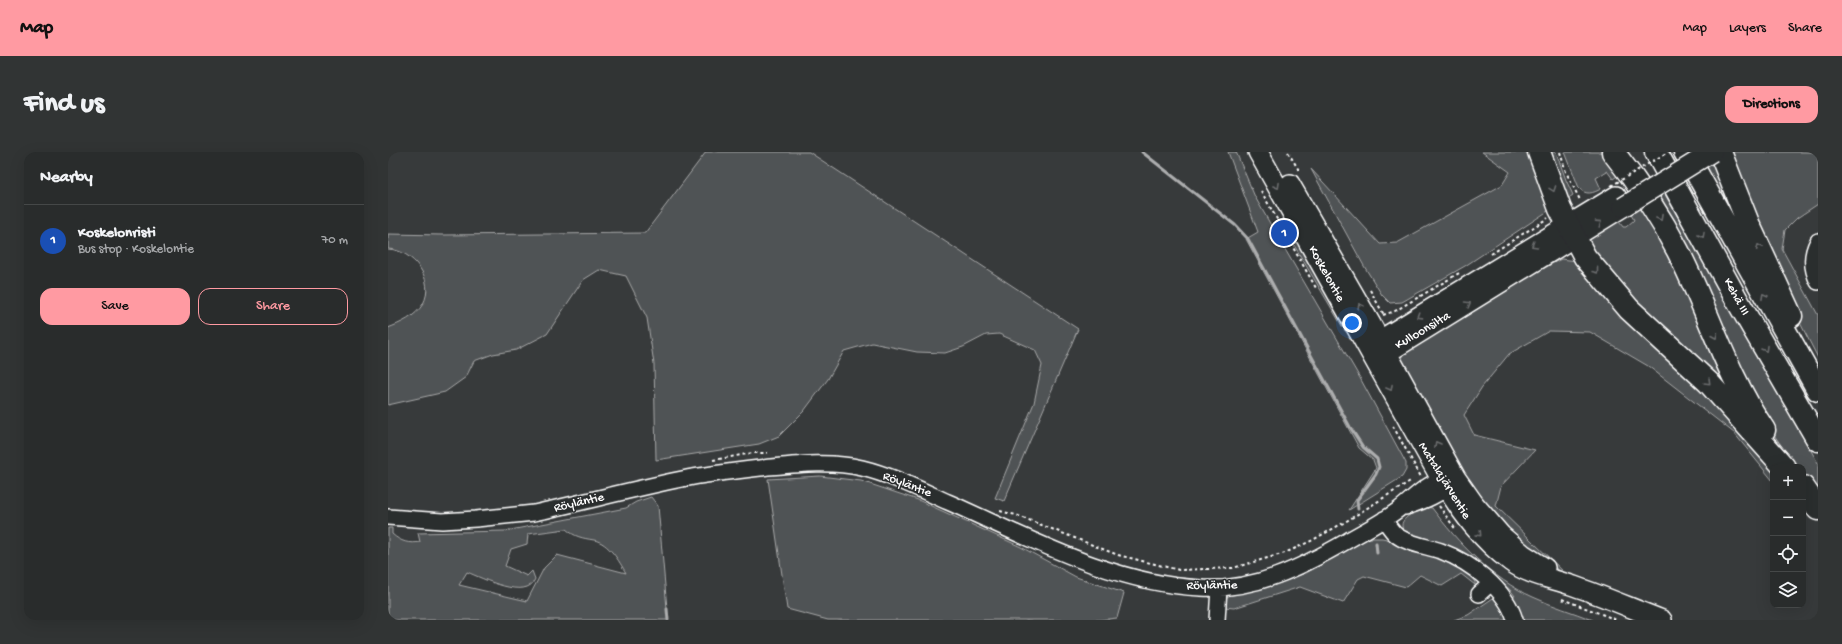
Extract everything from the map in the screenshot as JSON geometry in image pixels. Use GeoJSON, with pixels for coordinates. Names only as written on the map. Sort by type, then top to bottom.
{"type":"FeatureCollection","features":[{"type":"Feature","properties":{"kind":"highway"},"geometry":{"type":"LineString","coordinates":[[1539,152],[1571,231],[1585,257],[1612,291],[1638,318],[1708,382],[1781,464]]}},
{"type":"Feature","properties":{"kind":"highway"},"geometry":{"type":"LineString","coordinates":[[1613,152],[1655,211],[1678,252],[1728,366],[1760,425],[1787,464]]}},
{"type":"Feature","properties":{"kind":"highway","name":"Kehä III"},"geometry":{"type":"LineString","coordinates":[[1656,152],[1737,300],[1818,440]]}},
{"type":"Feature","properties":{"kind":"highway","name":"Kehä III"},"geometry":{"type":"LineString","coordinates":[[1686,152],[1818,390]]}},
{"type":"Feature","properties":{"kind":"highway"},"geometry":{"type":"LineString","coordinates":[[1720,152],[1751,230],[1788,312],[1818,371]]}},
{"type":"Feature","properties":{"kind":"main road","name":"Koskelontie"},"geometry":{"type":"LineString","coordinates":[[1258,152],[1379,349]]}},
{"type":"Feature","properties":{"kind":"main road","name":"Koskelontie"},"geometry":{"type":"LineString","coordinates":[[1272,152],[1379,349]]}},
{"type":"Feature","properties":{"kind":"main road","name":"Kulloonsilta"},"geometry":{"type":"LineString","coordinates":[[1379,349],[1571,231],[1617,196],[1686,152]]}},
{"type":"Feature","properties":{"kind":"main road","name":"Kulloonsilta"},"geometry":{"type":"LineString","coordinates":[[1617,196],[1712,152]]}},
{"type":"Feature","properties":{"kind":"main road","name":"Matalajärventie"},"geometry":{"type":"LineString","coordinates":[[1379,349],[1448,482],[1474,505],[1501,535],[1523,554],[1572,585],[1662,620]]}},
{"type":"Feature","properties":{"kind":"street"},"geometry":{"type":"LineString","coordinates":[[1818,241],[1813,250],[1812,265],[1818,282]]}},
{"type":"Feature","properties":{"kind":"street","name":"Röyläntie"},"geometry":{"type":"LineString","coordinates":[[388,517],[442,521],[476,520],[534,513],[684,479],[786,465],[832,464],[862,468],[918,488],[1050,548],[1117,572],[1169,586],[1219,588],[1237,587],[1280,576],[1319,557],[1384,519],[1398,510],[1422,489],[1448,482]]}},
{"type":"Feature","properties":{"kind":"street"},"geometry":{"type":"LineString","coordinates":[[1384,519],[1395,534],[1404,540],[1451,555],[1491,583],[1506,598],[1515,620]]}},
{"type":"Feature","properties":{"kind":"street"},"geometry":{"type":"LineString","coordinates":[[1480,594],[1491,583]]}},
{"type":"Feature","properties":{"kind":"street"},"geometry":{"type":"LineString","coordinates":[[1217,620],[1219,588]]}},
{"type":"Feature","properties":{"kind":"path"},"geometry":{"type":"LineString","coordinates":[[1560,152],[1566,172],[1580,200]]}},
{"type":"Feature","properties":{"kind":"path"},"geometry":{"type":"LineString","coordinates":[[1617,196],[1668,152]]}},
{"type":"Feature","properties":{"kind":"path"},"geometry":{"type":"LineString","coordinates":[[709,460],[753,453],[773,454]]}},
{"type":"Feature","properties":{"kind":"path"},"geometry":{"type":"LineString","coordinates":[[994,509],[1016,515],[1118,555],[1179,570],[1233,568],[1285,553],[1311,542],[1420,476]]}},
{"type":"Feature","properties":{"kind":"shaded area"},"geometry":{"type":"Polygon","coordinates":[[[706,152],[809,152],[1078,329],[1004,501],[995,498],[1034,403],[1042,365],[1035,350],[999,334],[986,335],[963,347],[945,353],[917,352],[872,343],[844,351],[828,379],[804,411],[779,436],[759,444],[656,460],[654,364],[647,318],[626,276],[599,270],[583,280],[547,334],[516,350],[493,354],[474,361],[466,377],[445,392],[388,405],[388,328],[407,319],[420,309],[426,295],[427,285],[420,268],[413,261],[406,255],[388,249],[388,234],[443,235],[645,233],[706,152]]]}},
{"type":"Feature","properties":{"kind":"shaded area"},"geometry":{"type":"Polygon","coordinates":[[[1228,152],[1236,152],[1255,197],[1360,378],[1406,463],[1406,470],[1402,477],[1349,510],[1376,468],[1373,460],[1359,448],[1246,239],[1258,232],[1228,152]]]}},
{"type":"Feature","properties":{"kind":"shaded area"},"geometry":{"type":"Polygon","coordinates":[[[1482,152],[1529,152],[1551,209],[1465,266],[1402,302],[1390,303],[1382,295],[1364,266],[1311,169],[1380,244],[1397,243],[1502,185],[1510,172],[1482,152]]]}},
{"type":"Feature","properties":{"kind":"shaded area"},"geometry":{"type":"Polygon","coordinates":[[[1548,152],[1556,152],[1573,195],[1566,200],[1548,152]]]}},
{"type":"Feature","properties":{"kind":"shaded area"},"geometry":{"type":"Polygon","coordinates":[[[1565,152],[1603,152],[1620,174],[1613,179],[1607,171],[1596,178],[1601,189],[1592,193],[1584,192],[1579,188],[1565,152]]]}},
{"type":"Feature","properties":{"kind":"shaded area"},"geometry":{"type":"Polygon","coordinates":[[[1725,152],[1818,152],[1818,204],[1797,218],[1785,230],[1782,249],[1818,315],[1818,358],[1793,309],[1725,152]]]}},
{"type":"Feature","properties":{"kind":"shaded area"},"geometry":{"type":"Polygon","coordinates":[[[1715,160],[1750,246],[1705,166],[1715,160]]]}},
{"type":"Feature","properties":{"kind":"shaded area"},"geometry":{"type":"Polygon","coordinates":[[[1663,191],[1818,463],[1818,496],[1806,480],[1806,464],[1794,464],[1770,429],[1652,197],[1663,191]]]}},
{"type":"Feature","properties":{"kind":"shaded area"},"geometry":{"type":"Polygon","coordinates":[[[1642,205],[1666,245],[1740,405],[1617,290],[1587,240],[1617,219],[1623,227],[1626,227],[1634,220],[1629,211],[1642,205]]]}},
{"type":"Feature","properties":{"kind":"shaded area"},"geometry":{"type":"Polygon","coordinates":[[[1291,233],[1351,331],[1345,331],[1288,235],[1291,233]]]}},
{"type":"Feature","properties":{"kind":"shaded area"},"geometry":{"type":"Polygon","coordinates":[[[1561,259],[1577,261],[1702,385],[1770,464],[1770,477],[1734,433],[1648,366],[1590,332],[1549,331],[1509,354],[1482,387],[1464,415],[1474,435],[1535,450],[1501,486],[1496,506],[1568,576],[1517,544],[1487,514],[1401,360],[1405,353],[1520,281],[1561,259]]]}},
{"type":"Feature","properties":{"kind":"shaded area"},"geometry":{"type":"Polygon","coordinates":[[[820,476],[861,481],[918,500],[1021,547],[1076,577],[1124,593],[1117,618],[1099,620],[828,620],[787,609],[768,479],[820,476]]]}},
{"type":"Feature","properties":{"kind":"shaded area"},"geometry":{"type":"Polygon","coordinates":[[[651,497],[658,506],[668,620],[388,620],[388,528],[392,528],[392,534],[399,539],[405,542],[416,543],[420,542],[418,533],[505,531],[626,508],[636,502],[651,497]],[[566,529],[528,534],[527,544],[511,549],[505,566],[527,576],[532,571],[535,579],[530,585],[523,588],[504,586],[467,572],[459,585],[527,601],[544,568],[557,555],[626,573],[613,553],[604,545],[594,540],[579,537],[566,529]]]}},
{"type":"Feature","properties":{"kind":"shaded area"},"geometry":{"type":"Polygon","coordinates":[[[1426,507],[1432,508],[1453,534],[1477,559],[1504,580],[1540,600],[1593,620],[1454,620],[1468,615],[1496,596],[1500,599],[1515,596],[1495,577],[1481,568],[1405,532],[1402,527],[1404,520],[1408,516],[1426,507]]]}},
{"type":"Feature","properties":{"kind":"shaded area"},"geometry":{"type":"Polygon","coordinates":[[[1369,538],[1391,540],[1436,556],[1468,574],[1475,582],[1475,585],[1461,574],[1442,586],[1420,575],[1406,587],[1364,576],[1358,579],[1343,603],[1300,587],[1234,608],[1224,607],[1224,601],[1228,596],[1252,591],[1306,573],[1369,538]]]}},
{"type":"Feature","properties":{"kind":"waterway"},"geometry":{"type":"LineString","coordinates":[[1142,152],[1235,225],[1248,239],[1350,427],[1363,447],[1377,459],[1379,467],[1376,474],[1357,500],[1358,509]]}},
{"type":"Feature","properties":{"kind":"waterway"},"geometry":{"type":"LineString","coordinates":[[1376,543],[1377,553]]}},
{"type":"Feature","properties":{"kind":"waterway"},"geometry":{"type":"LineString","coordinates":[[667,609],[668,620]]}},
{"type":"Feature","properties":{"kind":"place","name":"Koskelonristi"},"geometry":{"type":"Point","coordinates":[1284,233]}}]}
